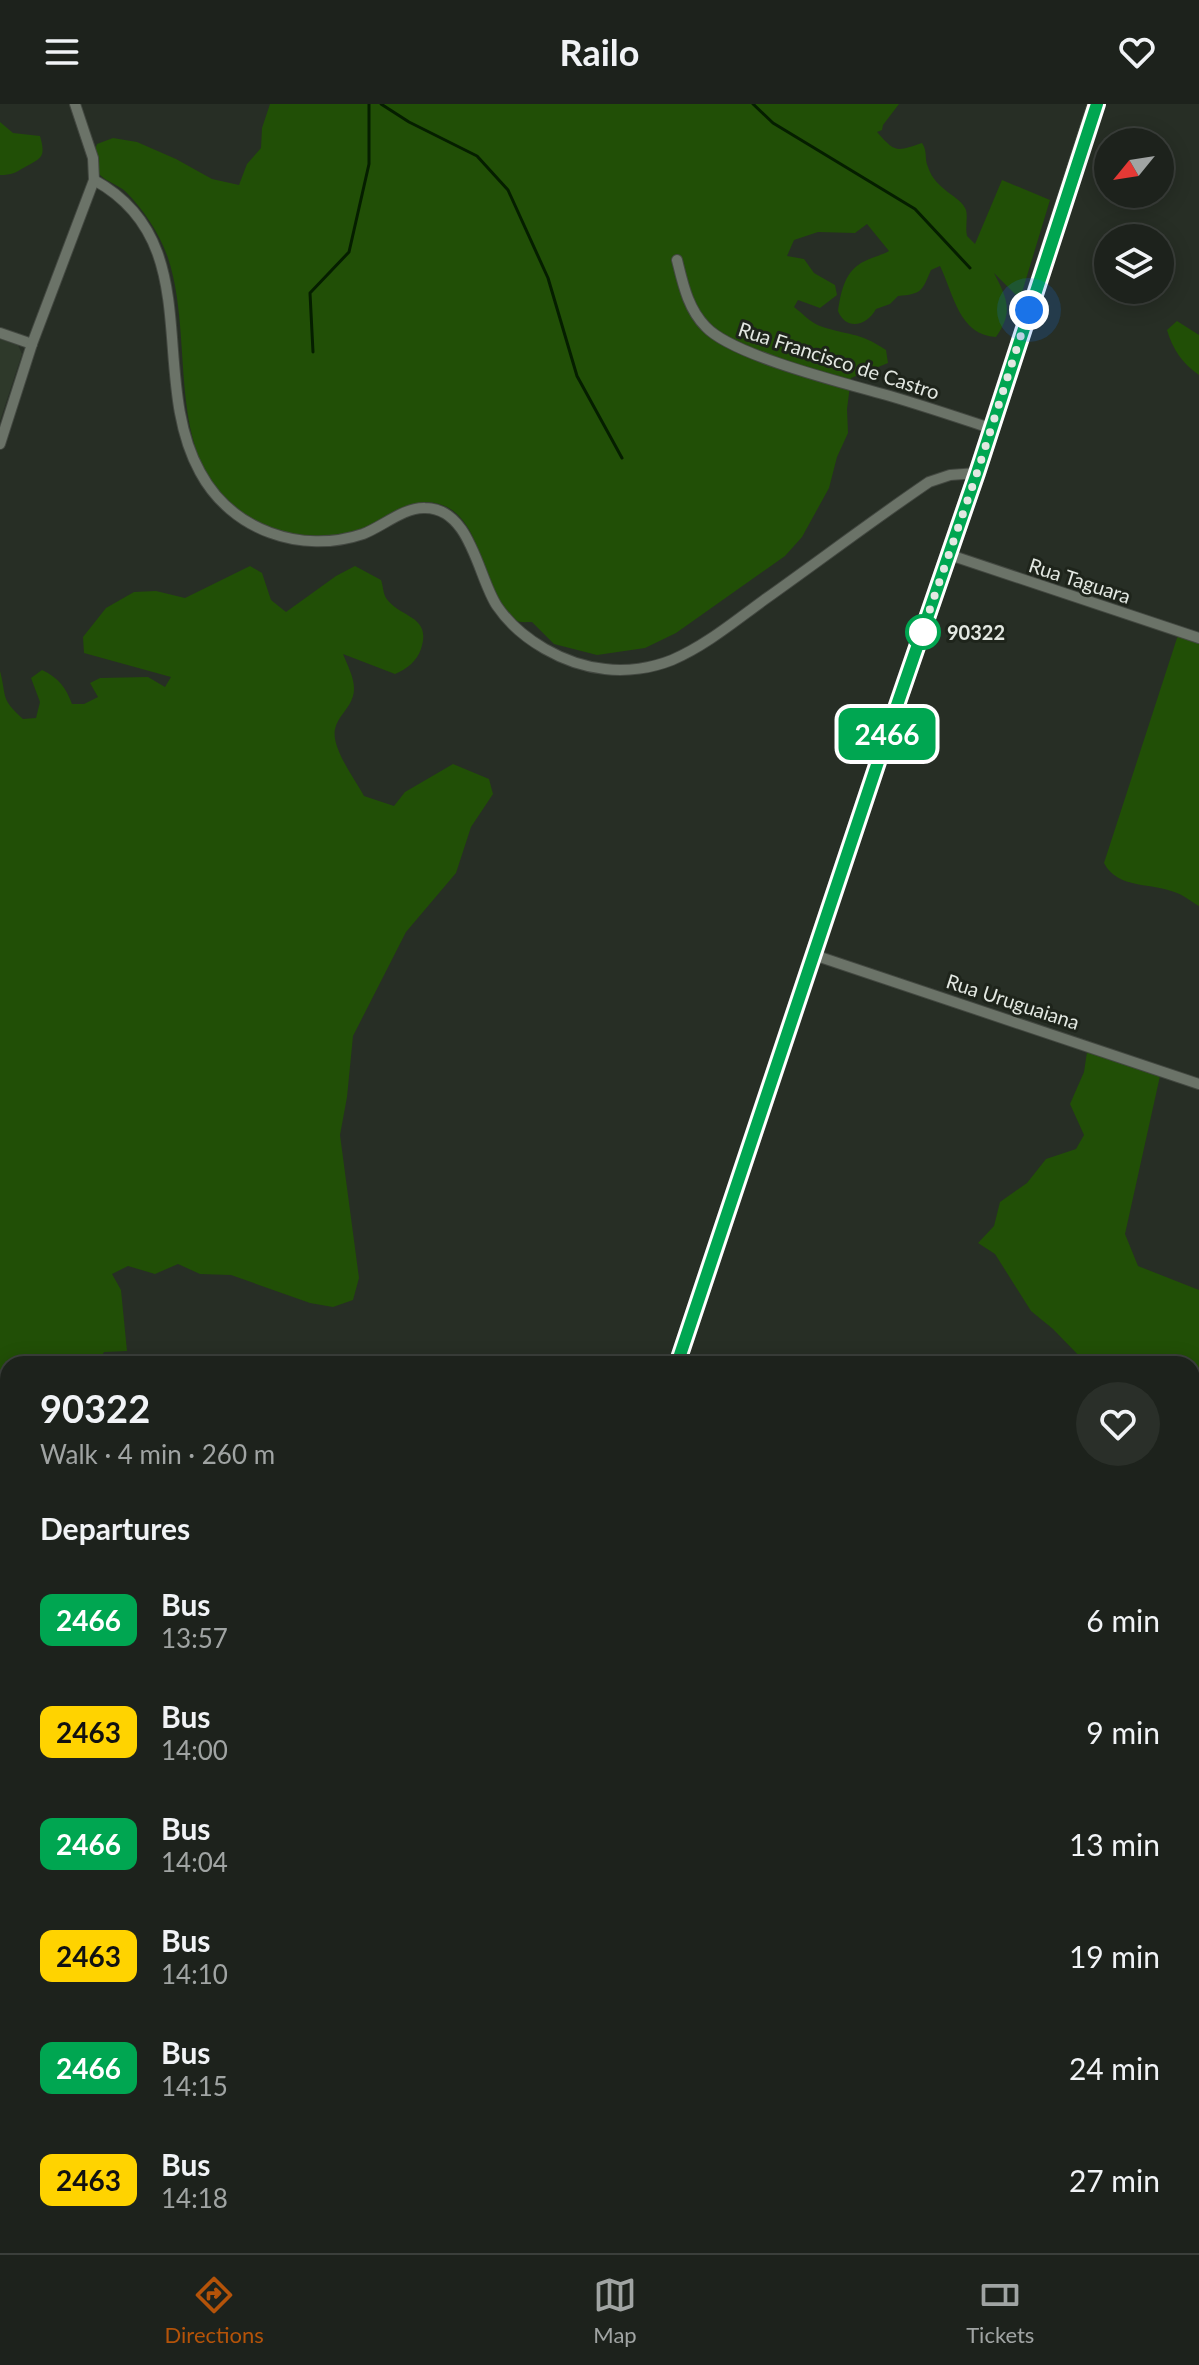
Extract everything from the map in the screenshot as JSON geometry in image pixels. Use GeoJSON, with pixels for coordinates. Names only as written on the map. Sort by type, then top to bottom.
{"type":"FeatureCollection","features":[{"type":"Feature","properties":{"kind":"main road"},"geometry":{"type":"LineString","coordinates":[[680,1356],[950,555],[1096,104]]}},
{"type":"Feature","properties":{"kind":"street"},"geometry":{"type":"LineString","coordinates":[[0,444],[32,344],[94,180],[93,158],[75,104]]}},
{"type":"Feature","properties":{"kind":"street"},"geometry":{"type":"LineString","coordinates":[[94,180],[130,205],[141,219],[161,260],[169,309],[172,365],[190,450],[208,487],[226,508],[265,533],[307,540],[360,535],[425,507],[438,511],[458,525],[469,540],[487,590],[514,626],[542,647],[576,662],[603,669],[624,670],[670,661],[723,629],[929,482],[950,475],[977,473]]}},
{"type":"Feature","properties":{"kind":"street","name":"Rua Francisco de Castro"},"geometry":{"type":"LineString","coordinates":[[677,260],[684,289],[695,313],[704,326],[719,338],[804,371],[990,428]]}},
{"type":"Feature","properties":{"kind":"street"},"geometry":{"type":"LineString","coordinates":[[0,333],[32,344]]}},
{"type":"Feature","properties":{"kind":"street","name":"Rua Taguara"},"geometry":{"type":"LineString","coordinates":[[950,555],[1199,638]]}},
{"type":"Feature","properties":{"kind":"street","name":"Rua Uruguaiana"},"geometry":{"type":"LineString","coordinates":[[814,955],[1199,1084]]}},
{"type":"Feature","properties":{"kind":"shaded area"},"geometry":{"type":"Polygon","coordinates":[[[0,339],[18,345],[22,354],[0,421],[0,339]]]}},
{"type":"Feature","properties":{"kind":"green space"},"geometry":{"type":"Polygon","coordinates":[[[270,104],[899,104],[882,130],[877,132],[897,149],[922,143],[931,175],[966,210],[967,236],[975,244],[1002,180],[1050,200],[1020,299],[994,273],[1007,305],[1005,320],[996,337],[984,335],[966,321],[959,312],[940,266],[931,270],[917,292],[898,296],[862,322],[846,322],[838,311],[848,276],[858,265],[889,251],[867,224],[855,233],[818,232],[794,240],[787,256],[804,259],[814,273],[835,285],[837,295],[820,308],[798,300],[794,307],[817,325],[876,344],[886,350],[888,363],[851,378],[848,433],[837,457],[829,488],[802,537],[785,556],[676,633],[645,648],[597,655],[554,644],[532,622],[516,621],[504,611],[470,531],[460,517],[447,507],[425,502],[414,504],[353,533],[306,536],[274,529],[236,509],[211,481],[196,449],[188,412],[177,295],[165,249],[139,206],[123,190],[98,173],[99,158],[95,150],[97,144],[113,138],[137,142],[212,179],[239,185],[247,164],[261,148],[262,128],[270,104]]]}},
{"type":"Feature","properties":{"kind":"green space"},"geometry":{"type":"Polygon","coordinates":[[[0,122],[13,133],[40,136],[43,148],[39,159],[16,172],[0,175],[0,122]]]}},
{"type":"Feature","properties":{"kind":"green space"},"geometry":{"type":"Polygon","coordinates":[[[1177,321],[1199,335],[1199,375],[1183,361],[1169,337],[1167,330],[1177,321]]]}},
{"type":"Feature","properties":{"kind":"green space"},"geometry":{"type":"Polygon","coordinates":[[[250,566],[262,573],[271,600],[286,612],[355,566],[381,580],[386,598],[392,605],[419,623],[423,638],[421,649],[407,667],[395,674],[343,654],[354,691],[335,729],[340,754],[364,796],[394,806],[405,792],[453,764],[489,779],[493,794],[471,827],[456,873],[406,932],[353,1036],[340,1135],[359,1278],[353,1300],[333,1307],[310,1303],[231,1275],[200,1274],[178,1264],[155,1274],[128,1266],[112,1274],[121,1290],[127,1351],[104,1352],[102,1356],[0,1356],[0,671],[7,702],[23,719],[36,718],[40,702],[31,678],[42,670],[61,684],[72,704],[84,704],[98,697],[90,683],[100,678],[148,677],[165,687],[171,677],[84,653],[83,637],[106,608],[134,592],[156,591],[185,598],[250,566]]]}},
{"type":"Feature","properties":{"kind":"green space"},"geometry":{"type":"Polygon","coordinates":[[[1178,635],[1199,642],[1199,906],[1177,893],[1118,878],[1104,863],[1178,635]]]}},
{"type":"Feature","properties":{"kind":"green space"},"geometry":{"type":"Polygon","coordinates":[[[1087,1052],[1160,1076],[1125,1234],[1138,1266],[1199,1290],[1199,1356],[1079,1356],[1031,1311],[995,1254],[978,1243],[994,1226],[1000,1202],[1027,1183],[1046,1159],[1076,1149],[1084,1135],[1070,1104],[1084,1072],[1087,1052]]]}},
{"type":"Feature","properties":{"kind":"waterway"},"geometry":{"type":"LineString","coordinates":[[313,352],[310,293],[349,252],[369,164],[369,104]]}},
{"type":"Feature","properties":{"kind":"waterway"},"geometry":{"type":"LineString","coordinates":[[381,104],[409,122],[477,156],[508,190],[548,278],[577,376],[622,458]]}},
{"type":"Feature","properties":{"kind":"waterway"},"geometry":{"type":"LineString","coordinates":[[753,104],[773,123],[915,209],[970,268]]}},
{"type":"Feature","properties":{"kind":"bus line","name":"2466"},"geometry":{"type":"LineString","coordinates":[[679,1356],[950,555],[1097,104]]}},
{"type":"Feature","properties":{"kind":"place","name":"90322"},"geometry":{"type":"Point","coordinates":[923,632]}},
{"type":"Feature","properties":{"kind":"route"},"geometry":{"type":"LineString","coordinates":[[923,632],[919,641],[1029,310]]}}]}
